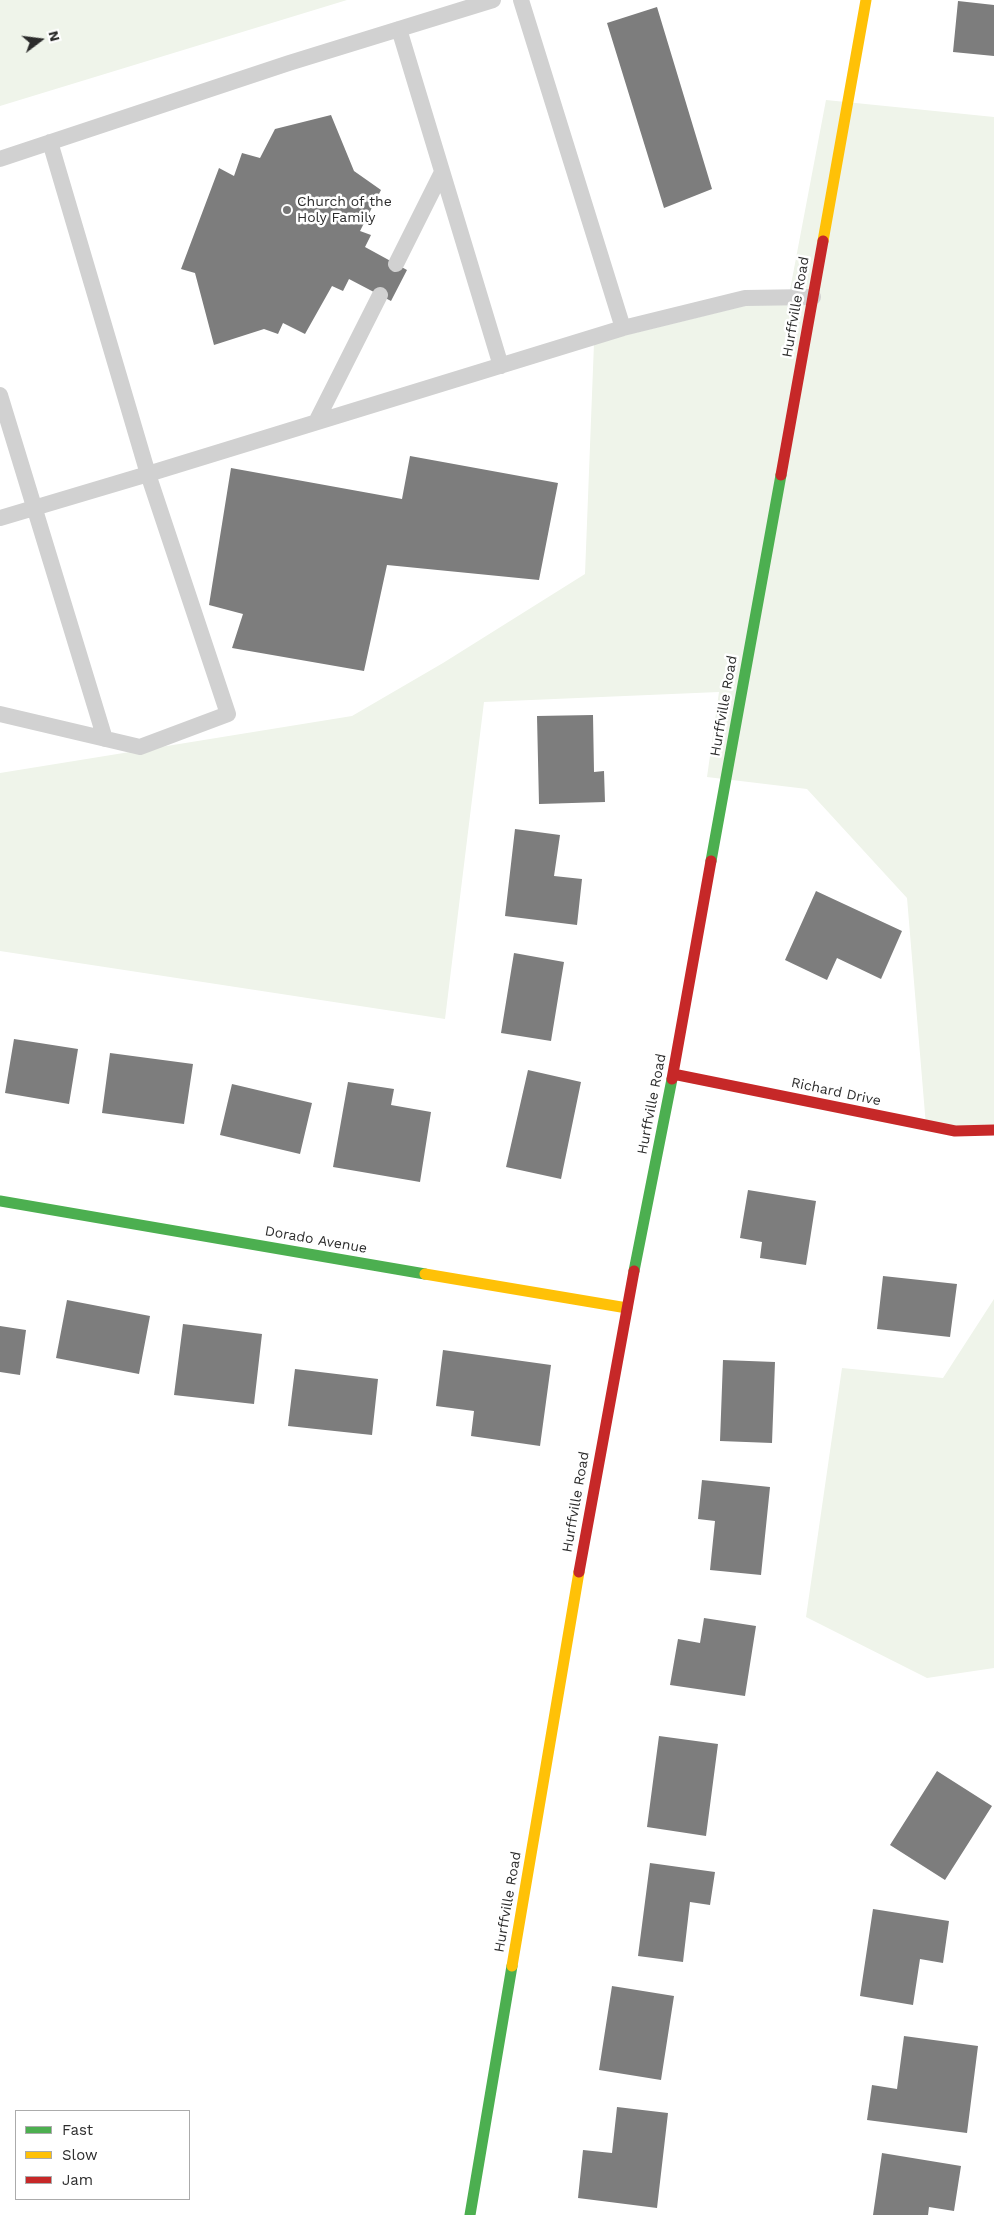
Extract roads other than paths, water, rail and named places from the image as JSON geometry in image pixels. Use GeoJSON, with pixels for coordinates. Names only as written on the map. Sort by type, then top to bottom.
{"type":"FeatureCollection","features":[{"type":"Feature","properties":{"kind":"street","name":"Hurffville Road"},"geometry":{"type":"LineString","coordinates":[[470,2215],[576,1586],[627,1308],[673,1074],[866,0]]}},
{"type":"Feature","properties":{"kind":"street","name":"Richard Drive"},"geometry":{"type":"LineString","coordinates":[[673,1074],[955,1131],[994,1130]]}},
{"type":"Feature","properties":{"kind":"street","name":"Dorado Avenue"},"geometry":{"type":"LineString","coordinates":[[0,1201],[627,1308]]}},
{"type":"Feature","properties":{"kind":"lane"},"geometry":{"type":"LineString","coordinates":[[0,159],[289,63],[493,0]]}},
{"type":"Feature","properties":{"kind":"lane"},"geometry":{"type":"LineString","coordinates":[[521,0],[623,328]]}},
{"type":"Feature","properties":{"kind":"lane"},"geometry":{"type":"LineString","coordinates":[[399,29],[501,366]]}},
{"type":"Feature","properties":{"kind":"lane"},"geometry":{"type":"LineString","coordinates":[[0,714],[140,747],[228,714],[148,474],[50,142]]}},
{"type":"Feature","properties":{"kind":"lane"},"geometry":{"type":"LineString","coordinates":[[396,264],[442,172]]}},
{"type":"Feature","properties":{"kind":"lane"},"geometry":{"type":"LineString","coordinates":[[316,422],[380,295]]}},
{"type":"Feature","properties":{"kind":"lane"},"geometry":{"type":"LineString","coordinates":[[0,518],[623,328],[745,298],[813,297]]}},
{"type":"Feature","properties":{"kind":"lane"},"geometry":{"type":"LineString","coordinates":[[0,395],[105,739]]}},
{"type":"Feature","properties":{"kind":"place","name":"Church of the Holy Family"},"geometry":{"type":"Point","coordinates":[287,210]}}]}
